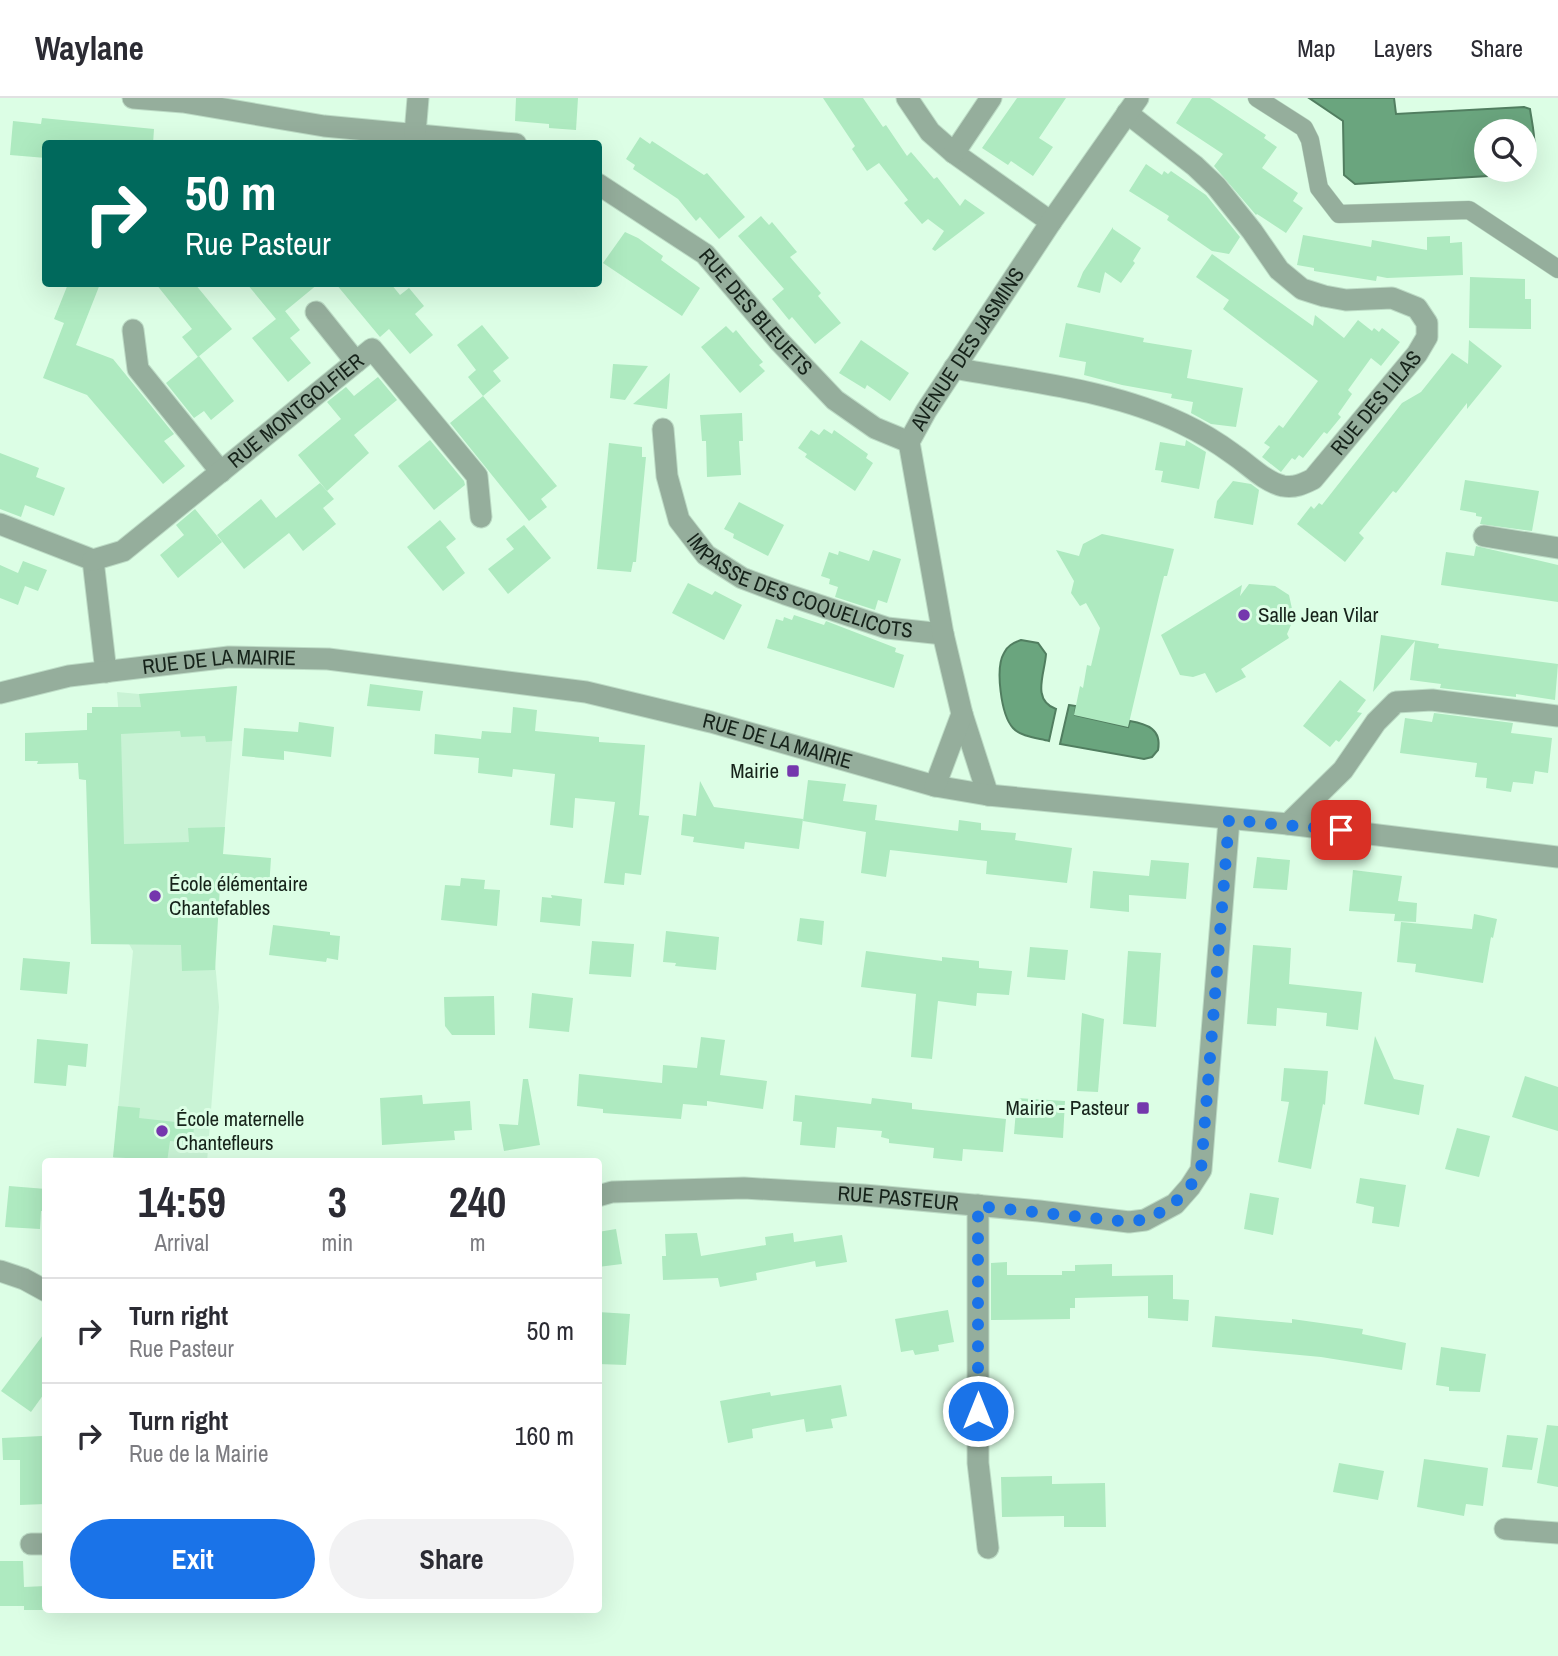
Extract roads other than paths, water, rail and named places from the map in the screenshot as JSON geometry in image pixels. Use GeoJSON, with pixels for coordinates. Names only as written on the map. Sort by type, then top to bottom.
{"type":"FeatureCollection","features":[{"type":"Feature","properties":{"kind":"street"},"geometry":{"type":"LineString","coordinates":[[132,98],[162,99],[324,126],[476,140]]}},
{"type":"Feature","properties":{"kind":"street"},"geometry":{"type":"LineString","coordinates":[[415,134],[418,98]]}},
{"type":"Feature","properties":{"kind":"street"},"geometry":{"type":"LineString","coordinates":[[907,98],[930,132],[954,153],[1051,222]]}},
{"type":"Feature","properties":{"kind":"street"},"geometry":{"type":"LineString","coordinates":[[954,153],[991,98]]}},
{"type":"Feature","properties":{"kind":"street"},"geometry":{"type":"LineString","coordinates":[[1256,98],[1304,128],[1310,140],[1319,188],[1339,214],[1469,210],[1558,269]]}},
{"type":"Feature","properties":{"kind":"street","name":"AVENUE DES JASMINS"},"geometry":{"type":"LineString","coordinates":[[988,795],[961,714],[943,634],[909,442],[954,368],[1132,106]]}},
{"type":"Feature","properties":{"kind":"street","name":"RUE DES LILAS"},"geometry":{"type":"LineString","coordinates":[[954,368],[1088,393],[1155,412],[1184,424],[1232,453],[1268,480],[1282,486],[1298,487],[1313,480],[1417,354],[1427,337],[1427,323],[1417,308],[1392,298],[1346,300],[1301,289],[1279,270],[1216,186],[1195,166],[1173,151],[1132,106]]}},
{"type":"Feature","properties":{"kind":"street","name":"RUE DES BLEUETS"},"geometry":{"type":"LineString","coordinates":[[602,187],[705,254],[779,341],[835,400],[875,428],[909,442]]}},
{"type":"Feature","properties":{"kind":"street"},"geometry":{"type":"LineString","coordinates":[[316,312],[364,355],[477,476],[481,517]]}},
{"type":"Feature","properties":{"kind":"street","name":"RUE MONTGOLFIER"},"geometry":{"type":"LineString","coordinates":[[133,330],[138,369],[221,472]]}},
{"type":"Feature","properties":{"kind":"street","name":"RUE MONTGOLFIER"},"geometry":{"type":"LineString","coordinates":[[93,559],[123,551],[364,355]]}},
{"type":"Feature","properties":{"kind":"street","name":"IMPASSE DES COQUELICOTS"},"geometry":{"type":"LineString","coordinates":[[663,429],[667,476],[679,520],[706,555],[741,578],[810,603],[887,628],[943,634]]}},
{"type":"Feature","properties":{"kind":"street"},"geometry":{"type":"LineString","coordinates":[[0,524],[93,559],[106,671]]}},
{"type":"Feature","properties":{"kind":"street"},"geometry":{"type":"LineString","coordinates":[[1483,536],[1558,548]]}},
{"type":"Feature","properties":{"kind":"street","name":"RUE DE LA MAIRIE"},"geometry":{"type":"LineString","coordinates":[[0,694],[69,676],[229,657],[328,659],[586,692],[711,722],[935,786],[988,795],[1288,824],[1558,857]]}},
{"type":"Feature","properties":{"kind":"street"},"geometry":{"type":"LineString","coordinates":[[1288,824],[1343,770],[1376,722],[1396,702],[1432,700],[1558,716]]}},
{"type":"Feature","properties":{"kind":"street"},"geometry":{"type":"LineString","coordinates":[[935,786],[961,714]]}},
{"type":"Feature","properties":{"kind":"street","name":"RUE PASTEUR"},"geometry":{"type":"LineString","coordinates":[[602,1195],[612,1192],[744,1188],[978,1206],[1129,1222],[1145,1220],[1175,1204],[1201,1170],[1229,820]]}},
{"type":"Feature","properties":{"kind":"street"},"geometry":{"type":"LineString","coordinates":[[978,1206],[978,1463],[988,1548]]}},
{"type":"Feature","properties":{"kind":"street"},"geometry":{"type":"LineString","coordinates":[[0,1272],[24,1279],[42,1289]]}},
{"type":"Feature","properties":{"kind":"street"},"geometry":{"type":"LineString","coordinates":[[1505,1529],[1558,1533]]}},
{"type":"Feature","properties":{"kind":"place","name":"Salle Jean Vilar"},"geometry":{"type":"Point","coordinates":[1244,615]}},
{"type":"Feature","properties":{"kind":"place","name":"Mairie"},"geometry":{"type":"Point","coordinates":[793,771]}},
{"type":"Feature","properties":{"kind":"place","name":"École élémentaire Chantefables"},"geometry":{"type":"Point","coordinates":[155,896]}},
{"type":"Feature","properties":{"kind":"place","name":"Mairie - Pasteur"},"geometry":{"type":"Point","coordinates":[1143,1108]}},
{"type":"Feature","properties":{"kind":"place","name":"École maternelle Chantefleurs"},"geometry":{"type":"Point","coordinates":[162,1131]}}]}
